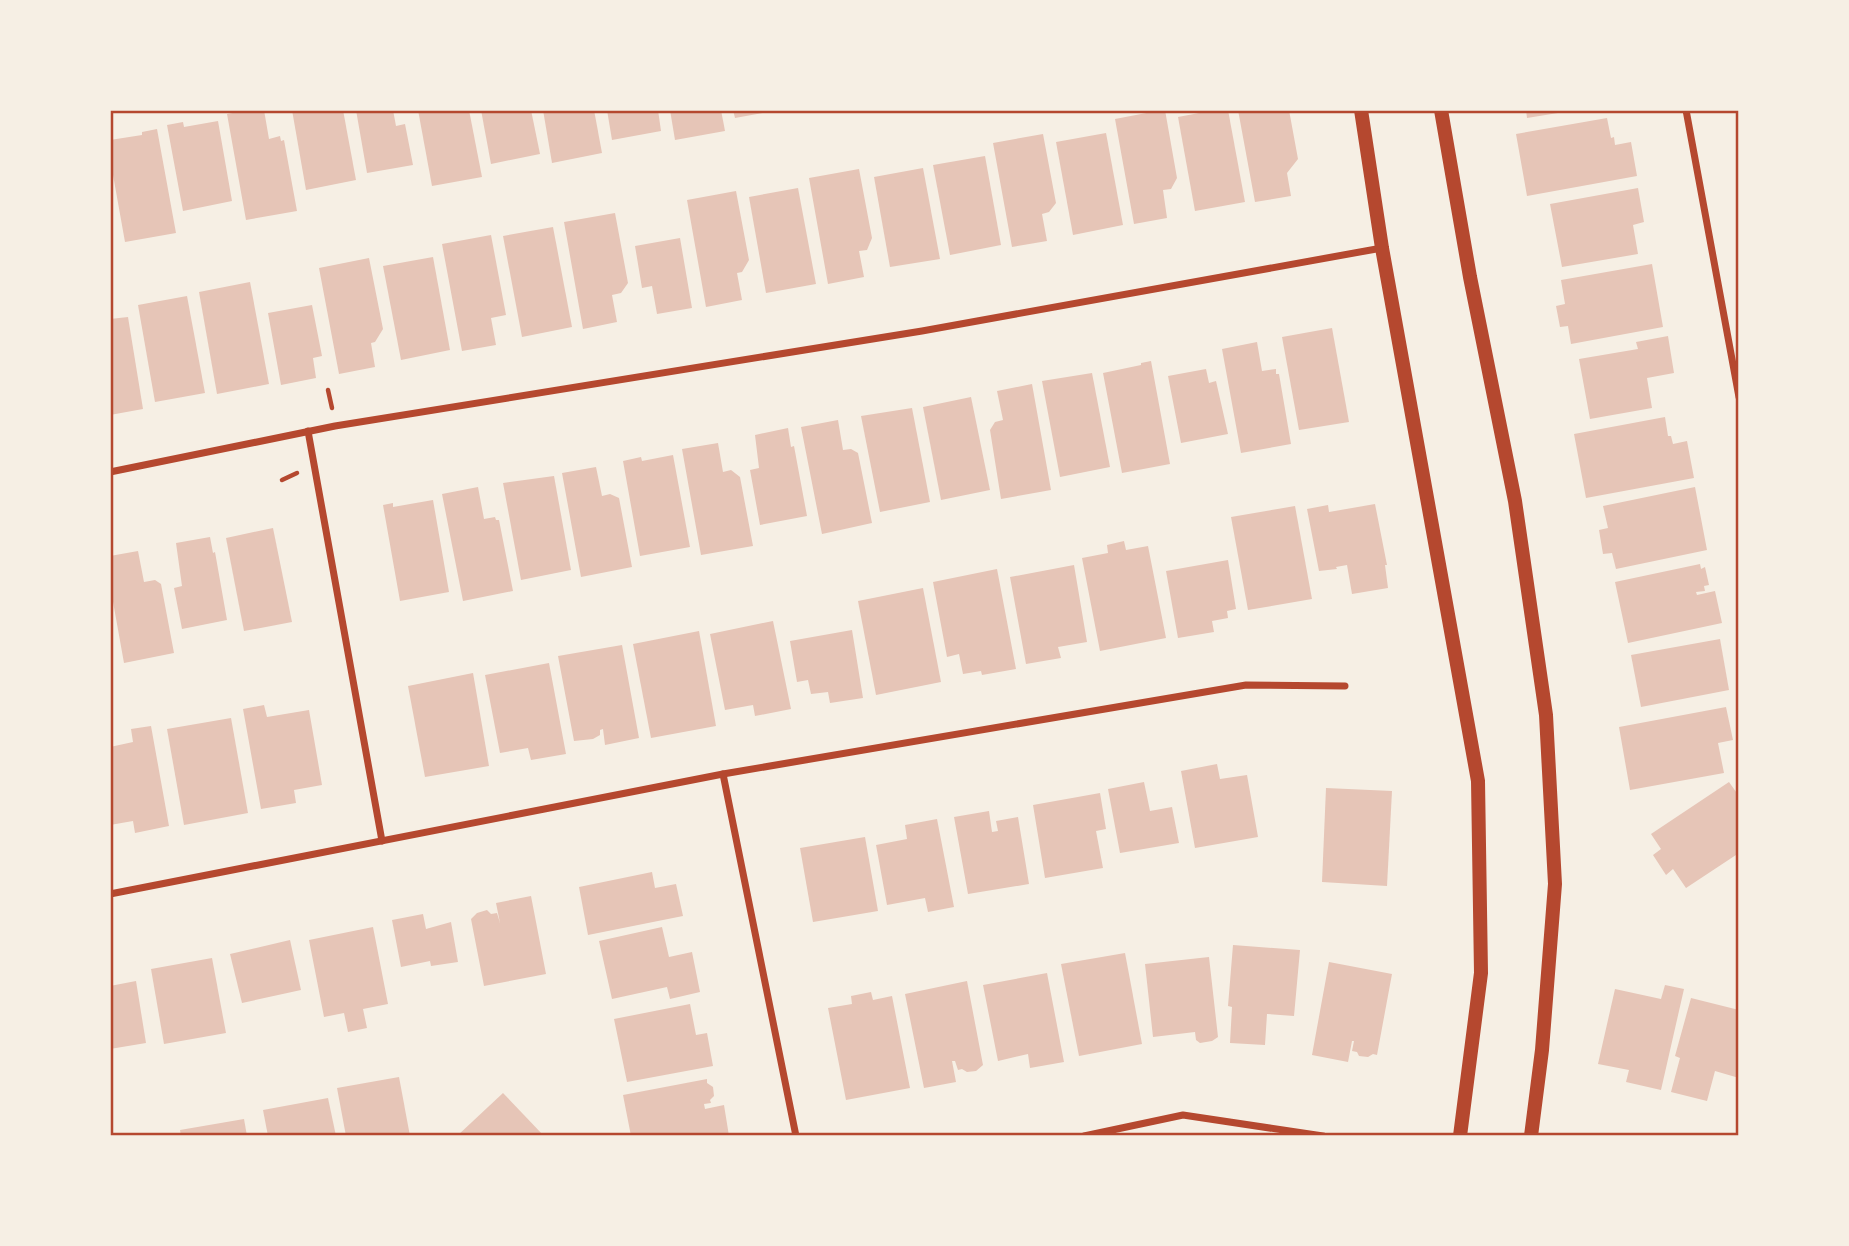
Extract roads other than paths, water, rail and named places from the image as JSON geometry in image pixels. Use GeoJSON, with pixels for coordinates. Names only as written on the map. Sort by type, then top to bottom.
{"type":"FeatureCollection","features":[{"type":"Feature","properties":{"kind":"main road"},"geometry":{"type":"LineString","coordinates":[[1361,110],[1382,248],[1478,780],[1481,973],[1460,1136]]}},
{"type":"Feature","properties":{"kind":"main road"},"geometry":{"type":"LineString","coordinates":[[1441,110],[1470,277],[1516,501],[1546,715],[1555,884],[1542,1050],[1531,1136]]}},
{"type":"Feature","properties":{"kind":"street"},"geometry":{"type":"LineString","coordinates":[[1686,110],[1739,397]]}},
{"type":"Feature","properties":{"kind":"street"},"geometry":{"type":"LineString","coordinates":[[110,472],[308,431],[922,331],[1382,248]]}},
{"type":"Feature","properties":{"kind":"street"},"geometry":{"type":"LineString","coordinates":[[308,431],[382,841]]}},
{"type":"Feature","properties":{"kind":"street"},"geometry":{"type":"LineString","coordinates":[[110,894],[723,774],[1247,685],[1345,686]]}},
{"type":"Feature","properties":{"kind":"street"},"geometry":{"type":"LineString","coordinates":[[723,774],[796,1136]]}},
{"type":"Feature","properties":{"kind":"street"},"geometry":{"type":"LineString","coordinates":[[1084,1136],[1183,1115],[1323,1136]]}}]}
